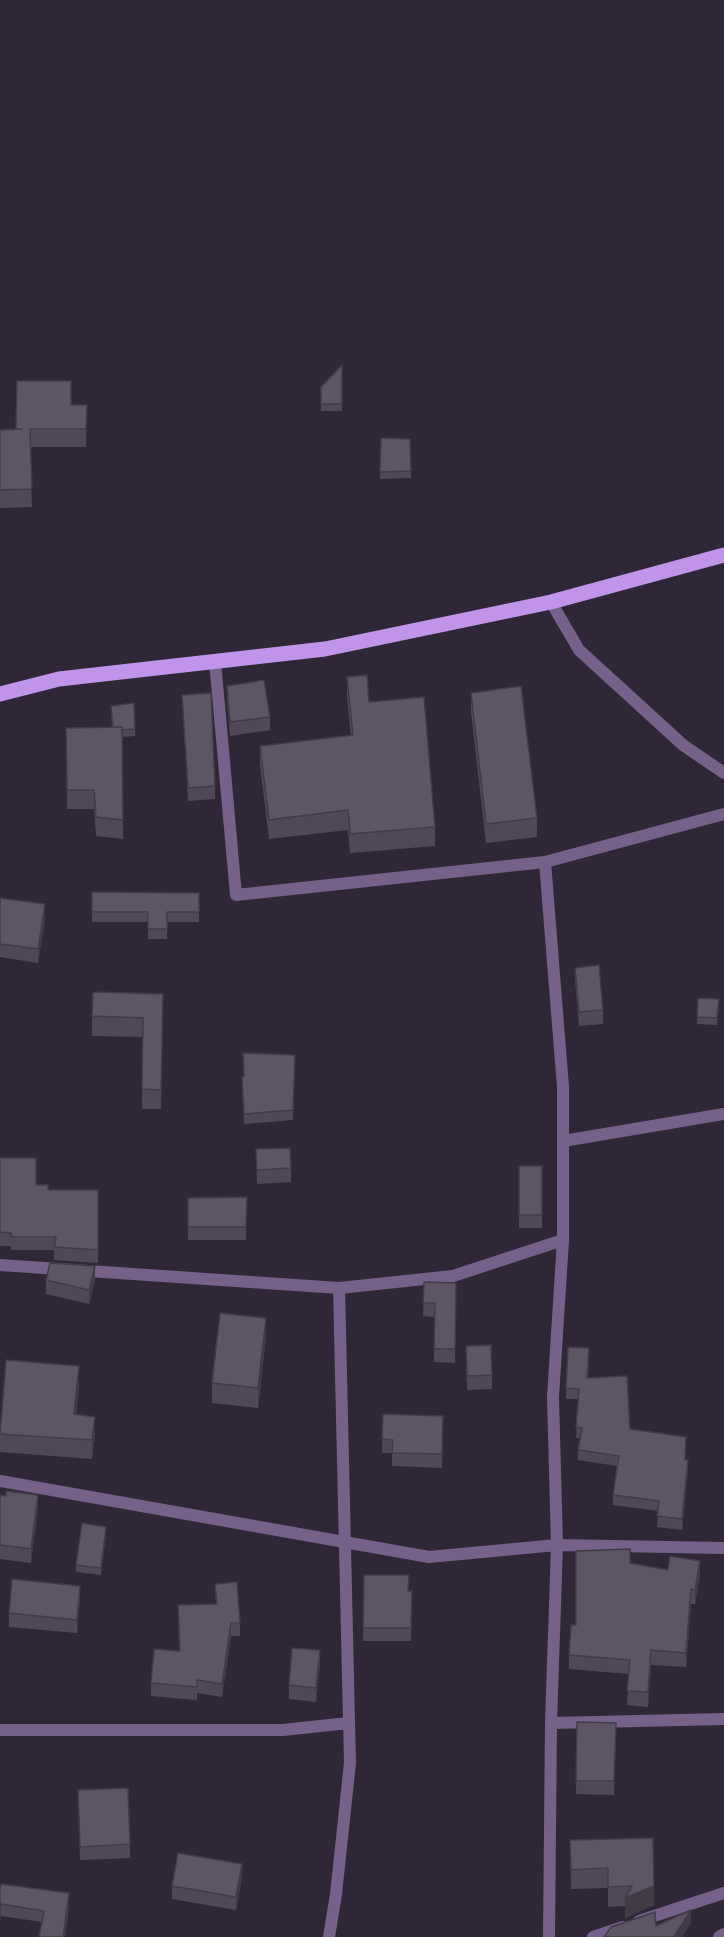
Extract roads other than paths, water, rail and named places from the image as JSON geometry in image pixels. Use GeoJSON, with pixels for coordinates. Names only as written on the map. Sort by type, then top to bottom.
{"type":"FeatureCollection","features":[{"type":"Feature","properties":{"kind":"main road"},"geometry":{"type":"LineString","coordinates":[[0,694],[59,679],[325,649],[551,602],[724,555]]}},
{"type":"Feature","properties":{"kind":"street"},"geometry":{"type":"LineString","coordinates":[[551,602],[579,650],[683,745],[724,773]]}},
{"type":"Feature","properties":{"kind":"street"},"geometry":{"type":"LineString","coordinates":[[215,661],[236,895],[545,862],[724,814]]}},
{"type":"Feature","properties":{"kind":"street"},"geometry":{"type":"LineString","coordinates":[[545,862],[563,1087],[563,1240],[553,1396],[557,1545],[551,1723],[549,1937]]}},
{"type":"Feature","properties":{"kind":"street"},"geometry":{"type":"LineString","coordinates":[[563,1141],[724,1114]]}},
{"type":"Feature","properties":{"kind":"street"},"geometry":{"type":"LineString","coordinates":[[0,1265],[339,1288],[453,1276],[563,1240]]}},
{"type":"Feature","properties":{"kind":"street"},"geometry":{"type":"LineString","coordinates":[[329,1937],[350,1763],[339,1288]]}},
{"type":"Feature","properties":{"kind":"street"},"geometry":{"type":"LineString","coordinates":[[0,1482],[429,1557],[557,1545],[724,1548]]}},
{"type":"Feature","properties":{"kind":"street"},"geometry":{"type":"LineString","coordinates":[[551,1723],[724,1719]]}},
{"type":"Feature","properties":{"kind":"street"},"geometry":{"type":"LineString","coordinates":[[0,1731],[283,1730],[348,1723]]}},
{"type":"Feature","properties":{"kind":"street"},"geometry":{"type":"LineString","coordinates":[[593,1937],[724,1893]]}},
{"type":"Feature","properties":{"kind":"street"},"geometry":{"type":"LineString","coordinates":[[719,1937],[724,1934]]}}]}
